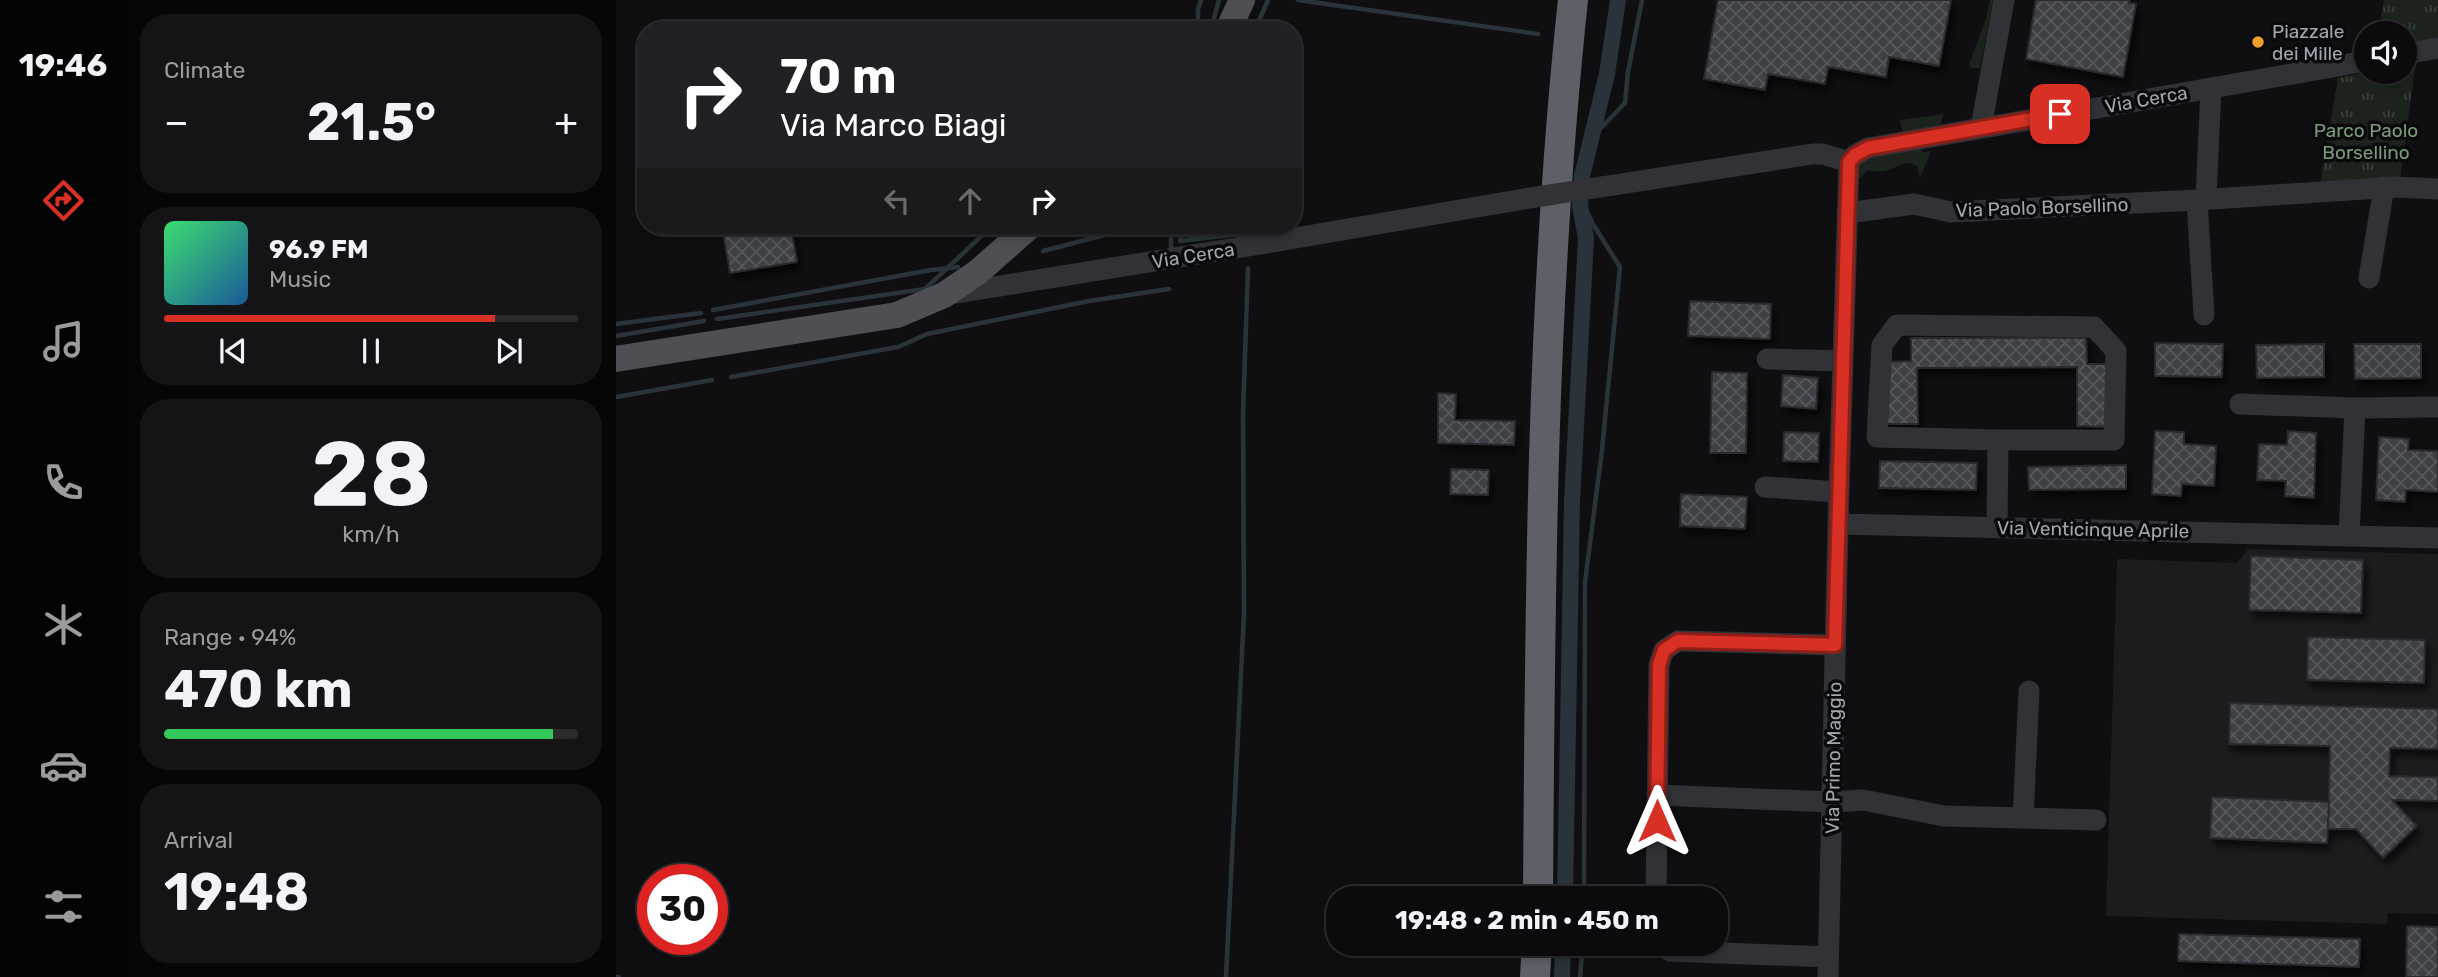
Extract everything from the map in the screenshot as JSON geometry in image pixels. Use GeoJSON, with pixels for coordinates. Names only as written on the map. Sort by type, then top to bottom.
{"type":"FeatureCollection","features":[{"type":"Feature","properties":{"kind":"highway"},"geometry":{"type":"LineString","coordinates":[[1538,886],[1540,600],[1550,286],[1573,0]]}},
{"type":"Feature","properties":{"kind":"highway"},"geometry":{"type":"LineString","coordinates":[[1535,977],[1536,956]]}},
{"type":"Feature","properties":{"kind":"main road"},"geometry":{"type":"LineString","coordinates":[[1232,21],[1242,0]]}},
{"type":"Feature","properties":{"kind":"main road"},"geometry":{"type":"LineString","coordinates":[[616,359],[897,315],[944,295],[978,272],[1020,235]]}},
{"type":"Feature","properties":{"kind":"street"},"geometry":{"type":"LineString","coordinates":[[1981,128],[2004,0]]}},
{"type":"Feature","properties":{"kind":"street"},"geometry":{"type":"LineString","coordinates":[[2417,52],[2438,48]]}},
{"type":"Feature","properties":{"kind":"street","name":"Via Cerca"},"geometry":{"type":"LineString","coordinates":[[944,295],[1524,198],[1812,154],[1823,154],[1849,162],[1868,148],[2354,63]]}},
{"type":"Feature","properties":{"kind":"street"},"geometry":{"type":"LineString","coordinates":[[2204,315],[2202,199],[2211,88]]}},
{"type":"Feature","properties":{"kind":"street","name":"Via Primo Maggio"},"geometry":{"type":"LineString","coordinates":[[1828,967],[1849,162]]}},
{"type":"Feature","properties":{"kind":"street"},"geometry":{"type":"LineString","coordinates":[[2369,278],[2384,187]]}},
{"type":"Feature","properties":{"kind":"street","name":"Via Paolo Borsellino"},"geometry":{"type":"LineString","coordinates":[[1847,212],[1914,204],[1951,212],[2384,187],[2438,189]]}},
{"type":"Feature","properties":{"kind":"street"},"geometry":{"type":"LineString","coordinates":[[1897,325],[2094,327],[2116,351],[2114,440],[1998,440],[1877,437],[1882,345],[1897,325]]}},
{"type":"Feature","properties":{"kind":"street"},"geometry":{"type":"LineString","coordinates":[[1767,359],[1842,360]]}},
{"type":"Feature","properties":{"kind":"street"},"geometry":{"type":"LineString","coordinates":[[2240,404],[2355,408],[2438,407]]}},
{"type":"Feature","properties":{"kind":"street"},"geometry":{"type":"LineString","coordinates":[[2349,536],[2355,408]]}},
{"type":"Feature","properties":{"kind":"street"},"geometry":{"type":"LineString","coordinates":[[1997,526],[1998,440]]}},
{"type":"Feature","properties":{"kind":"street"},"geometry":{"type":"LineString","coordinates":[[1765,487],[1839,492]]}},
{"type":"Feature","properties":{"kind":"street","name":"Via Venticinque Aprile"},"geometry":{"type":"LineString","coordinates":[[1838,524],[2438,538]]}},
{"type":"Feature","properties":{"kind":"street"},"geometry":{"type":"LineString","coordinates":[[1656,886],[1659,665],[1664,650],[1678,641],[1835,645]]}},
{"type":"Feature","properties":{"kind":"street"},"geometry":{"type":"LineString","coordinates":[[2022,818],[2029,691]]}},
{"type":"Feature","properties":{"kind":"street"},"geometry":{"type":"LineString","coordinates":[[1657,795],[1833,802],[1863,800],[1944,816],[2096,820]]}},
{"type":"Feature","properties":{"kind":"street"},"geometry":{"type":"LineString","coordinates":[[1719,956],[1828,967]]}},
{"type":"Feature","properties":{"kind":"shaded area"},"geometry":{"type":"Polygon","coordinates":[[[2248,549],[2438,554],[2438,914],[2388,913],[2387,924],[2106,916],[2117,559],[2237,563],[2248,549]]]}},
{"type":"Feature","properties":{"kind":"green space"},"geometry":{"type":"Polygon","coordinates":[[[1990,0],[1993,0],[1980,68],[1971,68],[1969,64],[1986,19],[1990,0]]]}},
{"type":"Feature","properties":{"kind":"green space"},"geometry":{"type":"Polygon","coordinates":[[[2384,0],[2438,0],[2438,38],[2417,42],[2417,21],[2380,21],[2384,0]]]}},
{"type":"Feature","properties":{"kind":"green space","name":"Parco Paolo Borsellino"},"geometry":{"type":"Polygon","coordinates":[[[2354,75],[2354,84],[2413,84],[2400,180],[2320,184],[2338,78],[2354,75]]]}},
{"type":"Feature","properties":{"kind":"green space"},"geometry":{"type":"Polygon","coordinates":[[[1944,114],[1939,127],[1906,132],[1902,130],[1900,120],[1944,114]]]}},
{"type":"Feature","properties":{"kind":"green space"},"geometry":{"type":"Polygon","coordinates":[[[1922,149],[1923,152],[1931,151],[1920,178],[1917,166],[1905,163],[1885,171],[1867,171],[1859,179],[1857,186],[1858,168],[1865,160],[1922,149]]]}},
{"type":"Feature","properties":{"kind":"building"},"geometry":{"type":"Polygon","coordinates":[[[1718,0],[1951,0],[1939,66],[1889,57],[1886,77],[1828,67],[1825,84],[1768,74],[1765,90],[1704,79],[1718,0]]]}},
{"type":"Feature","properties":{"kind":"building"},"geometry":{"type":"Polygon","coordinates":[[[2036,0],[2130,0],[2129,3],[2136,4],[2123,77],[2026,59],[2036,0]]]}},
{"type":"Feature","properties":{"kind":"building"},"geometry":{"type":"Polygon","coordinates":[[[724,235],[792,235],[797,262],[730,273],[724,235]]]}},
{"type":"Feature","properties":{"kind":"building"},"geometry":{"type":"Polygon","coordinates":[[[1690,301],[1771,304],[1770,339],[1688,336],[1690,301]]]}},
{"type":"Feature","properties":{"kind":"building"},"geometry":{"type":"Polygon","coordinates":[[[1911,338],[2086,338],[2087,364],[2108,364],[2108,427],[2077,426],[2077,367],[1917,368],[1918,424],[1885,424],[1886,362],[1911,361],[1911,338]]]}},
{"type":"Feature","properties":{"kind":"building"},"geometry":{"type":"Polygon","coordinates":[[[2155,343],[2223,344],[2222,377],[2155,376],[2155,343]]]}},
{"type":"Feature","properties":{"kind":"building"},"geometry":{"type":"Polygon","coordinates":[[[2324,344],[2324,377],[2257,378],[2256,345],[2324,344]]]}},
{"type":"Feature","properties":{"kind":"building"},"geometry":{"type":"Polygon","coordinates":[[[2354,344],[2421,344],[2421,378],[2355,379],[2354,344]]]}},
{"type":"Feature","properties":{"kind":"building"},"geometry":{"type":"Polygon","coordinates":[[[1712,372],[1747,373],[1746,453],[1710,453],[1712,372]]]}},
{"type":"Feature","properties":{"kind":"building"},"geometry":{"type":"Polygon","coordinates":[[[1783,375],[1818,378],[1816,409],[1781,406],[1783,375]]]}},
{"type":"Feature","properties":{"kind":"building"},"geometry":{"type":"Polygon","coordinates":[[[1438,393],[1456,394],[1455,420],[1515,421],[1514,445],[1438,443],[1438,393]]]}},
{"type":"Feature","properties":{"kind":"building"},"geometry":{"type":"Polygon","coordinates":[[[2155,431],[2184,432],[2184,444],[2216,446],[2214,486],[2182,484],[2181,496],[2152,494],[2155,431]]]}},
{"type":"Feature","properties":{"kind":"building"},"geometry":{"type":"Polygon","coordinates":[[[2288,431],[2316,433],[2314,498],[2285,496],[2286,481],[2257,480],[2259,444],[2287,445],[2288,431]]]}},
{"type":"Feature","properties":{"kind":"building"},"geometry":{"type":"Polygon","coordinates":[[[1784,432],[1819,433],[1818,462],[1783,461],[1784,432]]]}},
{"type":"Feature","properties":{"kind":"building"},"geometry":{"type":"Polygon","coordinates":[[[2379,437],[2409,439],[2408,450],[2438,451],[2438,492],[2406,490],[2405,502],[2376,500],[2379,437]]]}},
{"type":"Feature","properties":{"kind":"building"},"geometry":{"type":"Polygon","coordinates":[[[1880,461],[1977,463],[1976,490],[1879,488],[1880,461]]]}},
{"type":"Feature","properties":{"kind":"building"},"geometry":{"type":"Polygon","coordinates":[[[2126,465],[2126,489],[2029,490],[2028,467],[2126,465]]]}},
{"type":"Feature","properties":{"kind":"building"},"geometry":{"type":"Polygon","coordinates":[[[1451,469],[1489,470],[1488,495],[1450,494],[1451,469]]]}},
{"type":"Feature","properties":{"kind":"building"},"geometry":{"type":"Polygon","coordinates":[[[1681,494],[1747,497],[1745,529],[1680,526],[1681,494]]]}},
{"type":"Feature","properties":{"kind":"building"},"geometry":{"type":"Polygon","coordinates":[[[2251,556],[2363,560],[2361,613],[2249,610],[2251,556]]]}},
{"type":"Feature","properties":{"kind":"building"},"geometry":{"type":"Polygon","coordinates":[[[2308,637],[2425,640],[2424,683],[2307,680],[2308,637]]]}},
{"type":"Feature","properties":{"kind":"building"},"geometry":{"type":"Polygon","coordinates":[[[2230,703],[2438,709],[2438,749],[2390,748],[2389,776],[2438,777],[2438,801],[2392,800],[2417,826],[2383,858],[2356,829],[2328,829],[2330,746],[2229,744],[2230,703]]]}},
{"type":"Feature","properties":{"kind":"building"},"geometry":{"type":"Polygon","coordinates":[[[2212,797],[2329,802],[2327,843],[2210,838],[2212,797]]]}},
{"type":"Feature","properties":{"kind":"building"},"geometry":{"type":"Polygon","coordinates":[[[2407,926],[2438,927],[2438,977],[2406,977],[2407,926]]]}},
{"type":"Feature","properties":{"kind":"building"},"geometry":{"type":"Polygon","coordinates":[[[2179,934],[2360,939],[2359,967],[2178,961],[2179,934]]]}},
{"type":"Feature","properties":{"kind":"waterway"},"geometry":{"type":"LineString","coordinates":[[1198,21],[1201,0]]}},
{"type":"Feature","properties":{"kind":"waterway"},"geometry":{"type":"LineString","coordinates":[[1213,21],[1219,0]]}},
{"type":"Feature","properties":{"kind":"waterway"},"geometry":{"type":"LineString","coordinates":[[1259,21],[1268,0]]}},
{"type":"Feature","properties":{"kind":"waterway"},"geometry":{"type":"LineString","coordinates":[[1298,0],[1538,34]]}},
{"type":"Feature","properties":{"kind":"waterway"},"geometry":{"type":"LineString","coordinates":[[1565,886],[1572,501],[1586,238],[1580,206],[1582,176],[1607,74],[1618,0]]}},
{"type":"Feature","properties":{"kind":"waterway"},"geometry":{"type":"LineString","coordinates":[[1586,184],[1599,130],[1625,103],[1642,0]]}},
{"type":"Feature","properties":{"kind":"waterway"},"geometry":{"type":"LineString","coordinates":[[1584,886],[1585,582],[1602,450],[1620,267],[1584,206],[1585,196]]}},
{"type":"Feature","properties":{"kind":"waterway"},"geometry":{"type":"LineString","coordinates":[[717,319],[925,289],[982,235]]}},
{"type":"Feature","properties":{"kind":"waterway"},"geometry":{"type":"LineString","coordinates":[[1043,251],[1104,235]]}},
{"type":"Feature","properties":{"kind":"waterway"},"geometry":{"type":"LineString","coordinates":[[1171,235],[1171,250]]}},
{"type":"Feature","properties":{"kind":"waterway"},"geometry":{"type":"LineString","coordinates":[[1182,235],[1180,241],[1230,235]]}},
{"type":"Feature","properties":{"kind":"waterway"},"geometry":{"type":"LineString","coordinates":[[713,310],[958,267]]}},
{"type":"Feature","properties":{"kind":"waterway"},"geometry":{"type":"LineString","coordinates":[[1226,977],[1244,613],[1243,413],[1248,268]]}},
{"type":"Feature","properties":{"kind":"waterway"},"geometry":{"type":"LineString","coordinates":[[731,377],[898,347],[927,334],[1089,301],[1169,289]]}},
{"type":"Feature","properties":{"kind":"waterway"},"geometry":{"type":"LineString","coordinates":[[616,324],[701,313]]}},
{"type":"Feature","properties":{"kind":"waterway"},"geometry":{"type":"LineString","coordinates":[[616,336],[704,321]]}},
{"type":"Feature","properties":{"kind":"waterway"},"geometry":{"type":"LineString","coordinates":[[616,397],[712,380]]}},
{"type":"Feature","properties":{"kind":"waterway"},"geometry":{"type":"LineString","coordinates":[[1562,977],[1563,956]]}},
{"type":"Feature","properties":{"kind":"waterway"},"geometry":{"type":"LineString","coordinates":[[1580,977],[1582,956]]}},
{"type":"Feature","properties":{"kind":"place","name":"Piazzale dei Mille"},"geometry":{"type":"Point","coordinates":[2258,42]}},
{"type":"Feature","properties":{"kind":"route"},"geometry":{"type":"LineString","coordinates":[[1657,821],[1659,665],[1664,650],[1678,641],[1835,645],[1849,162],[1868,148],[2060,114]]}}]}
